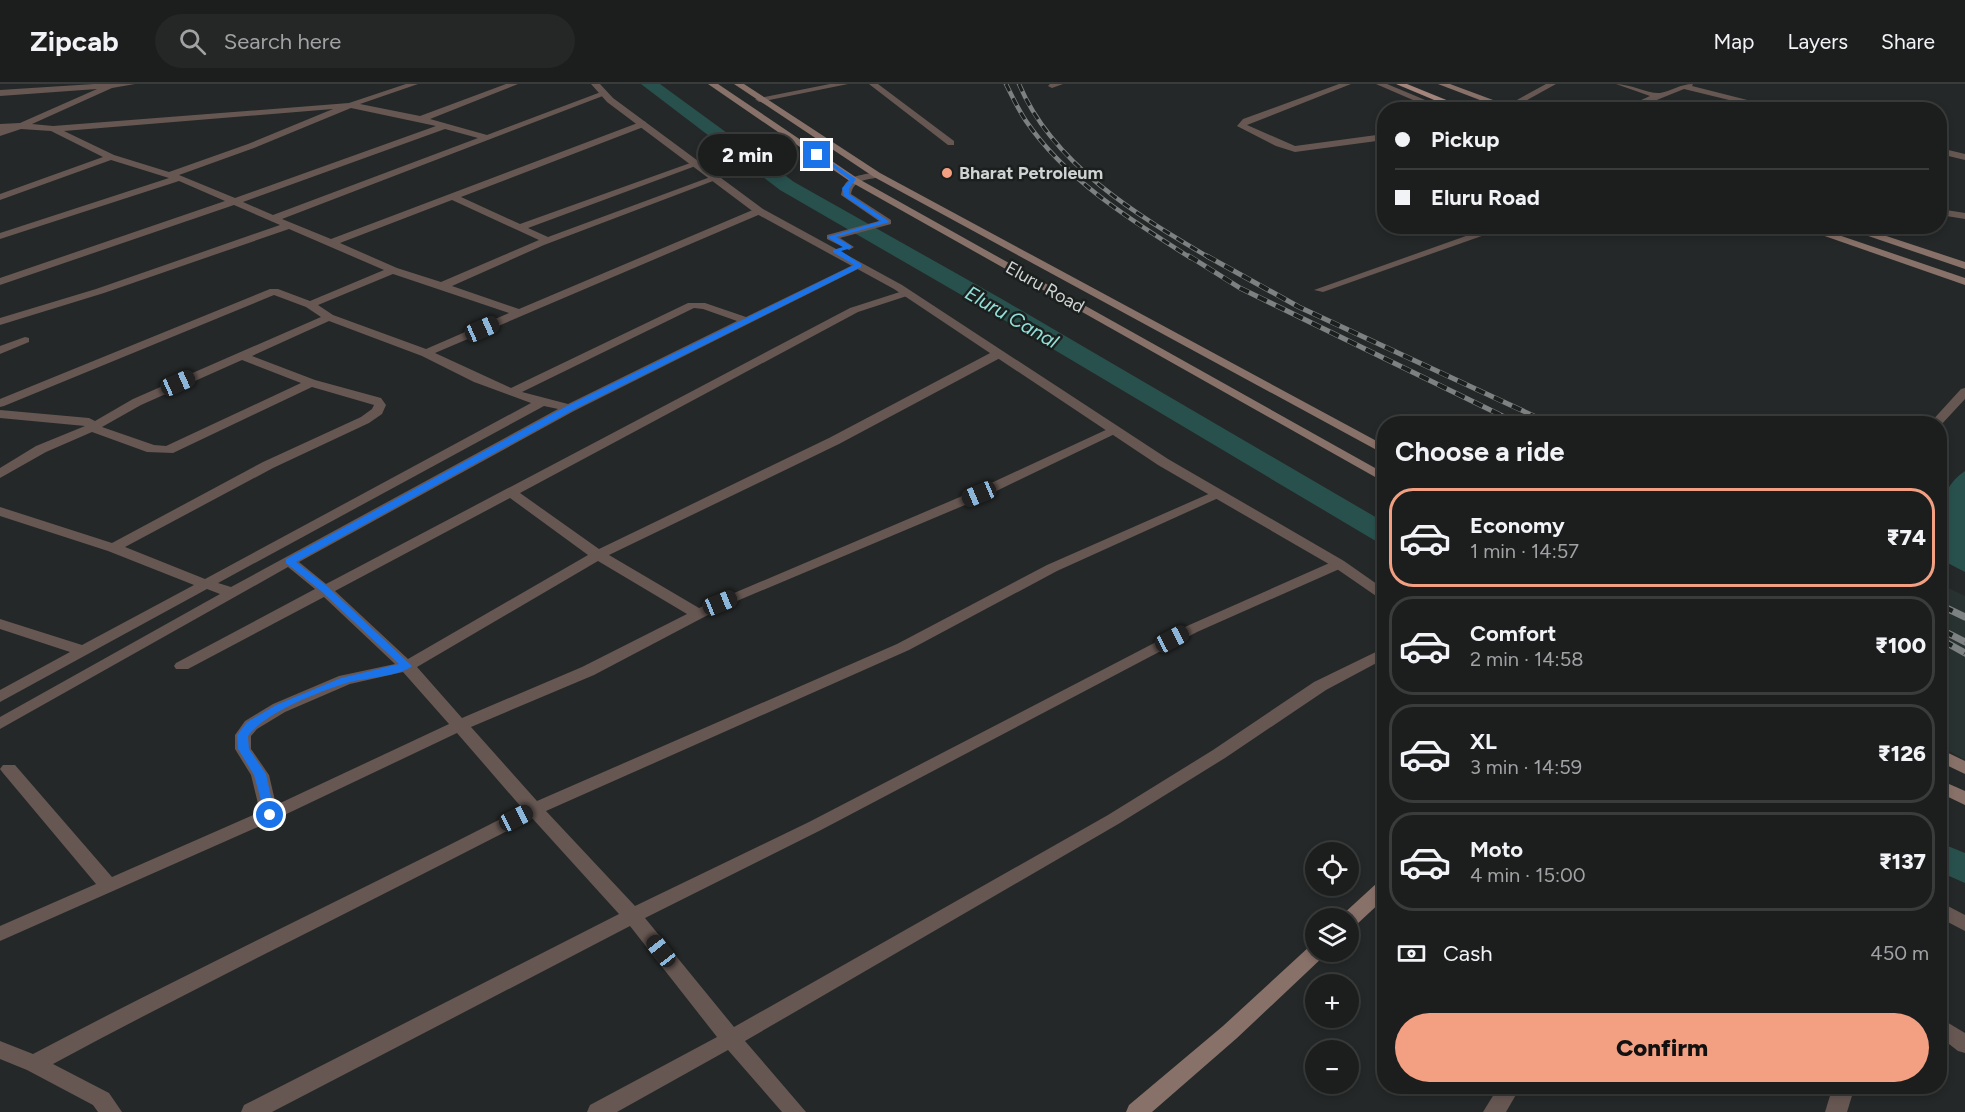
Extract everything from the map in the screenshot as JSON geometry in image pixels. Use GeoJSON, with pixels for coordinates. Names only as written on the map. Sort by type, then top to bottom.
{"type":"FeatureCollection","features":[{"type":"Feature","properties":{"kind":"main road","name":"Eluru Road"},"geometry":{"type":"LineString","coordinates":[[712,84],[854,180],[1377,474]]}},
{"type":"Feature","properties":{"kind":"main road","name":"Eluru Road"},"geometry":{"type":"LineString","coordinates":[[738,84],[877,175],[1377,446]]}},
{"type":"Feature","properties":{"kind":"main road"},"geometry":{"type":"LineString","coordinates":[[1400,84],[1446,102]]}},
{"type":"Feature","properties":{"kind":"main road"},"geometry":{"type":"LineString","coordinates":[[1442,84],[1494,102]]}},
{"type":"Feature","properties":{"kind":"main road"},"geometry":{"type":"LineString","coordinates":[[1824,234],[1965,282]]}},
{"type":"Feature","properties":{"kind":"main road"},"geometry":{"type":"LineString","coordinates":[[1868,234],[1965,266]]}},
{"type":"Feature","properties":{"kind":"main road"},"geometry":{"type":"LineString","coordinates":[[1947,759],[1965,768]]}},
{"type":"Feature","properties":{"kind":"main road"},"geometry":{"type":"LineString","coordinates":[[1947,790],[1965,799]]}},
{"type":"Feature","properties":{"kind":"main road"},"geometry":{"type":"LineString","coordinates":[[1359,911],[1377,894]]}},
{"type":"Feature","properties":{"kind":"main road"},"geometry":{"type":"LineString","coordinates":[[1137,1112],[1230,1032],[1305,962]]}},
{"type":"Feature","properties":{"kind":"street"},"geometry":{"type":"LineString","coordinates":[[0,93],[132,84]]}},
{"type":"Feature","properties":{"kind":"street"},"geometry":{"type":"LineString","coordinates":[[0,236],[174,177],[350,105],[414,84]]}},
{"type":"Feature","properties":{"kind":"street"},"geometry":{"type":"LineString","coordinates":[[421,119],[514,84]]}},
{"type":"Feature","properties":{"kind":"street"},"geometry":{"type":"LineString","coordinates":[[595,84],[604,94],[759,211],[902,290],[1115,430],[1218,495],[1339,564],[1377,590]]}},
{"type":"Feature","properties":{"kind":"street"},"geometry":{"type":"LineString","coordinates":[[759,99],[844,84]]}},
{"type":"Feature","properties":{"kind":"street"},"geometry":{"type":"LineString","coordinates":[[873,84],[951,144]]}},
{"type":"Feature","properties":{"kind":"street"},"geometry":{"type":"LineString","coordinates":[[1347,84],[1246,121],[1241,126],[1279,144],[1295,148],[1377,138]]}},
{"type":"Feature","properties":{"kind":"street"},"geometry":{"type":"LineString","coordinates":[[1380,84],[1425,102]]}},
{"type":"Feature","properties":{"kind":"street"},"geometry":{"type":"LineString","coordinates":[[1522,102],[1552,84]]}},
{"type":"Feature","properties":{"kind":"street"},"geometry":{"type":"LineString","coordinates":[[1620,84],[1658,96]]}},
{"type":"Feature","properties":{"kind":"street"},"geometry":{"type":"LineString","coordinates":[[1644,102],[1686,85],[1750,102]]}},
{"type":"Feature","properties":{"kind":"street"},"geometry":{"type":"LineString","coordinates":[[0,133],[110,86]]}},
{"type":"Feature","properties":{"kind":"street"},"geometry":{"type":"LineString","coordinates":[[274,218],[483,137],[604,94]]}},
{"type":"Feature","properties":{"kind":"street"},"geometry":{"type":"LineString","coordinates":[[0,127],[53,129],[350,105],[421,119],[483,137]]}},
{"type":"Feature","properties":{"kind":"street"},"geometry":{"type":"LineString","coordinates":[[331,243],[643,124]]}},
{"type":"Feature","properties":{"kind":"street"},"geometry":{"type":"LineString","coordinates":[[0,282],[232,203],[444,126]]}},
{"type":"Feature","properties":{"kind":"street"},"geometry":{"type":"LineString","coordinates":[[53,129],[111,157],[174,177],[393,270],[519,313]]}},
{"type":"Feature","properties":{"kind":"street"},"geometry":{"type":"LineString","coordinates":[[1947,152],[1965,157]]}},
{"type":"Feature","properties":{"kind":"street"},"geometry":{"type":"LineString","coordinates":[[0,197],[111,157]]}},
{"type":"Feature","properties":{"kind":"street"},"geometry":{"type":"LineString","coordinates":[[520,228],[696,164]]}},
{"type":"Feature","properties":{"kind":"street"},"geometry":{"type":"LineString","coordinates":[[835,251],[849,247],[831,237],[887,222],[846,195],[846,188],[854,180],[877,175]]}},
{"type":"Feature","properties":{"kind":"street"},"geometry":{"type":"LineString","coordinates":[[442,286],[547,240],[716,178]]}},
{"type":"Feature","properties":{"kind":"street"},"geometry":{"type":"LineString","coordinates":[[451,196],[547,240]]}},
{"type":"Feature","properties":{"kind":"street"},"geometry":{"type":"LineString","coordinates":[[426,353],[759,211]]}},
{"type":"Feature","properties":{"kind":"street"},"geometry":{"type":"LineString","coordinates":[[1947,213],[1965,216]]}},
{"type":"Feature","properties":{"kind":"street"},"geometry":{"type":"LineString","coordinates":[[0,322],[100,291],[290,225]]}},
{"type":"Feature","properties":{"kind":"street"},"geometry":{"type":"LineString","coordinates":[[1319,290],[1482,234]]}},
{"type":"Feature","properties":{"kind":"street"},"geometry":{"type":"LineString","coordinates":[[0,724],[232,593],[294,565],[570,408],[859,266]]}},
{"type":"Feature","properties":{"kind":"street"},"geometry":{"type":"LineString","coordinates":[[310,305],[393,270]]}},
{"type":"Feature","properties":{"kind":"street"},"geometry":{"type":"LineString","coordinates":[[182,666],[320,586],[510,492],[854,310],[902,290]]}},
{"type":"Feature","properties":{"kind":"street"},"geometry":{"type":"LineString","coordinates":[[0,403],[274,291],[310,305],[329,317],[426,353],[466,375],[540,402],[570,408]]}},
{"type":"Feature","properties":{"kind":"street"},"geometry":{"type":"LineString","coordinates":[[512,392],[692,305],[705,306],[747,321]]}},
{"type":"Feature","properties":{"kind":"street"},"geometry":{"type":"LineString","coordinates":[[0,474],[41,450],[92,428],[137,402],[329,317]]}},
{"type":"Feature","properties":{"kind":"street"},"geometry":{"type":"LineString","coordinates":[[0,350],[25,340]]}},
{"type":"Feature","properties":{"kind":"street"},"geometry":{"type":"LineString","coordinates":[[270,815],[260,774],[243,749],[243,735],[250,725],[279,708],[345,680],[407,666],[598,555],[834,441],[998,354]]}},
{"type":"Feature","properties":{"kind":"street"},"geometry":{"type":"LineString","coordinates":[[113,548],[268,465],[378,411],[380,405],[377,400],[311,383],[240,355]]}},
{"type":"Feature","properties":{"kind":"street"},"geometry":{"type":"LineString","coordinates":[[0,414],[89,422],[92,428],[152,449],[168,450],[311,383]]}},
{"type":"Feature","properties":{"kind":"street"},"geometry":{"type":"LineString","coordinates":[[1943,416],[1965,392]]}},
{"type":"Feature","properties":{"kind":"street"},"geometry":{"type":"LineString","coordinates":[[0,697],[540,402]]}},
{"type":"Feature","properties":{"kind":"street"},"geometry":{"type":"LineString","coordinates":[[0,934],[270,815],[459,726],[588,671],[698,614],[979,494],[1115,430]]}},
{"type":"Feature","properties":{"kind":"street"},"geometry":{"type":"LineString","coordinates":[[510,492],[598,555],[698,614]]}},
{"type":"Feature","properties":{"kind":"street"},"geometry":{"type":"LineString","coordinates":[[34,1064],[152,1001],[317,921],[535,809],[903,647],[1052,568],[1218,495]]}},
{"type":"Feature","properties":{"kind":"street"},"geometry":{"type":"LineString","coordinates":[[0,511],[113,548],[232,593]]}},
{"type":"Feature","properties":{"kind":"street"},"geometry":{"type":"LineString","coordinates":[[252,1112],[633,916],[815,826],[1192,629],[1339,564]]}},
{"type":"Feature","properties":{"kind":"street"},"geometry":{"type":"LineString","coordinates":[[294,565],[407,666],[567,847],[633,916],[731,1039],[795,1112]]}},
{"type":"Feature","properties":{"kind":"street"},"geometry":{"type":"LineString","coordinates":[[0,624],[83,651]]}},
{"type":"Feature","properties":{"kind":"street"},"geometry":{"type":"LineString","coordinates":[[598,1112],[731,1039],[1104,825],[1219,754],[1320,686],[1377,657]]}},
{"type":"Feature","properties":{"kind":"street"},"geometry":{"type":"LineString","coordinates":[[9,769],[109,886]]}},
{"type":"Feature","properties":{"kind":"street"},"geometry":{"type":"LineString","coordinates":[[1947,913],[1965,924]]}},
{"type":"Feature","properties":{"kind":"street"},"geometry":{"type":"LineString","coordinates":[[1947,1031],[1965,1045]]}},
{"type":"Feature","properties":{"kind":"street"},"geometry":{"type":"LineString","coordinates":[[0,1050],[34,1064],[101,1099],[111,1112]]}},
{"type":"Feature","properties":{"kind":"street"},"geometry":{"type":"LineString","coordinates":[[1494,1112],[1505,1094]]}},
{"type":"Feature","properties":{"kind":"street"},"geometry":{"type":"LineString","coordinates":[[1836,1112],[1842,1094]]}},
{"type":"Feature","properties":{"kind":"shaded area"},"geometry":{"type":"Polygon","coordinates":[[[1947,587],[1965,596],[1965,760],[1947,750],[1947,587]]]}},
{"type":"Feature","properties":{"kind":"water"},"geometry":{"type":"Polygon","coordinates":[[[1965,471],[1965,572],[1947,563],[1947,491],[1955,479],[1965,471]]]}},
{"type":"Feature","properties":{"kind":"waterway","name":"Eluru Canal"},"geometry":{"type":"LineString","coordinates":[[649,84],[787,186],[992,303],[1377,530]]}},
{"type":"Feature","properties":{"kind":"waterway","name":"Eluru Canal"},"geometry":{"type":"LineString","coordinates":[[1947,860],[1965,870]]}},
{"type":"Feature","properties":{"kind":"railway"},"geometry":{"type":"LineString","coordinates":[[1006,84],[1026,121],[1042,143],[1080,181],[1123,214],[1191,258]]}},
{"type":"Feature","properties":{"kind":"railway"},"geometry":{"type":"LineString","coordinates":[[1019,84],[1034,113],[1075,163],[1126,205],[1210,258]]}},
{"type":"Feature","properties":{"kind":"railway"},"geometry":{"type":"LineString","coordinates":[[1189,256],[1240,288],[1503,416]]}},
{"type":"Feature","properties":{"kind":"railway"},"geometry":{"type":"LineString","coordinates":[[1207,256],[1299,307],[1534,416]]}},
{"type":"Feature","properties":{"kind":"railway"},"geometry":{"type":"LineString","coordinates":[[1947,608],[1965,617]]}},
{"type":"Feature","properties":{"kind":"railway"},"geometry":{"type":"LineString","coordinates":[[1947,633],[1965,642]]}},
{"type":"Feature","properties":{"kind":"railway"},"geometry":{"type":"LineString","coordinates":[[1947,643],[1965,653]]}},
{"type":"Feature","properties":{"kind":"place","name":"Bharat Petroleum"},"geometry":{"type":"Point","coordinates":[947,173]}},
{"type":"Feature","properties":{"kind":"route"},"geometry":{"type":"LineString","coordinates":[[270,815],[260,774],[243,749],[243,735],[250,725],[279,708],[345,680],[407,666],[324,589],[289,561],[570,408],[859,266],[835,251],[849,247],[831,237],[887,222],[846,195],[846,188],[854,180],[817,155]]}}]}
